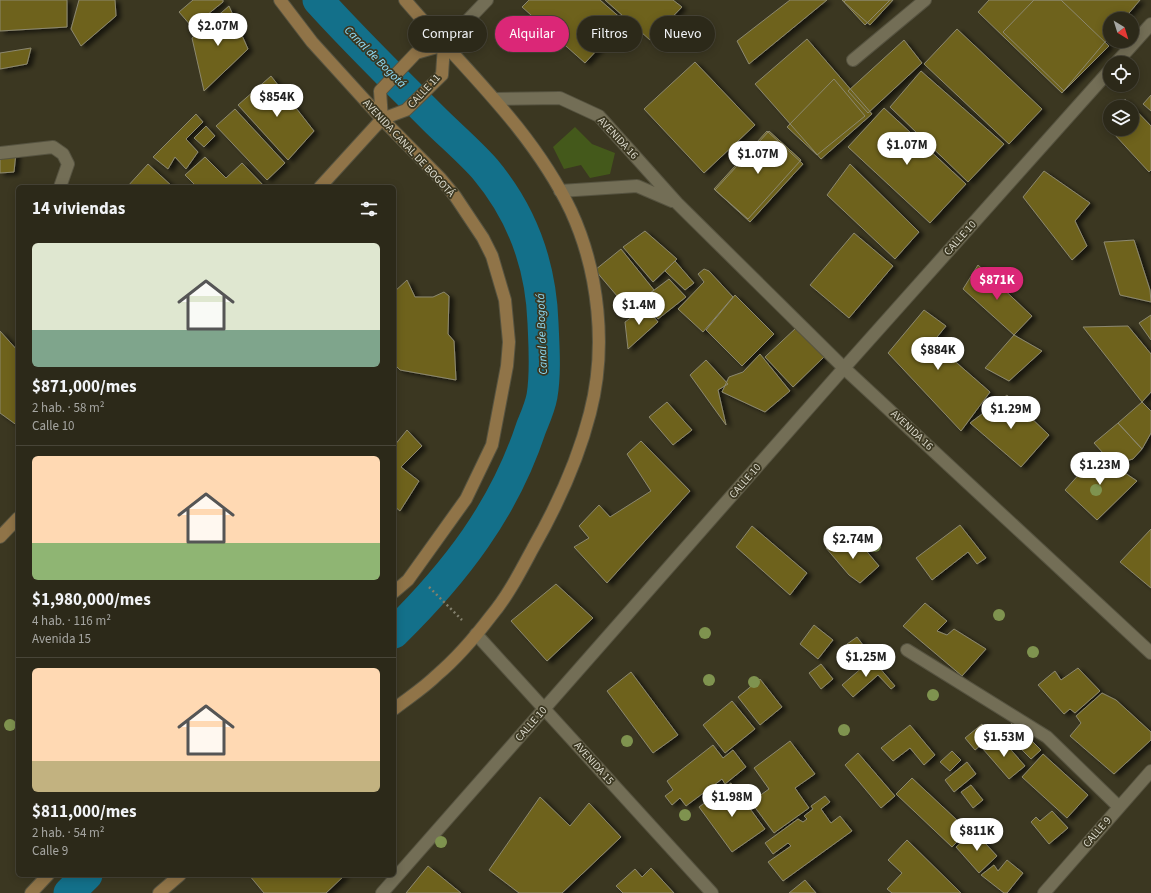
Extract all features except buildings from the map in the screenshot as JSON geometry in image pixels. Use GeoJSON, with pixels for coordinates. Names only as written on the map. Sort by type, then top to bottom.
{"type":"FeatureCollection","features":[{"type":"Feature","properties":{"kind":"main road","name":"AVENIDA CANAL DE BOGOTÁ"},"geometry":{"type":"LineString","coordinates":[[280,0],[312,42],[382,119],[441,179],[470,219],[492,256],[505,300],[509,342],[507,366],[492,445],[466,499],[414,573],[396,590]]}},
{"type":"Feature","properties":{"kind":"main road"},"geometry":{"type":"LineString","coordinates":[[405,0],[419,16]]}},
{"type":"Feature","properties":{"kind":"main road"},"geometry":{"type":"LineString","coordinates":[[382,119],[380,91],[416,53],[420,52]]}},
{"type":"Feature","properties":{"kind":"main road","name":"CALLE 11"},"geometry":{"type":"LineString","coordinates":[[322,185],[382,119],[406,110],[442,75],[444,52]]}},
{"type":"Feature","properties":{"kind":"main road"},"geometry":{"type":"LineString","coordinates":[[396,707],[438,675],[476,634],[507,595],[550,519],[571,471],[590,413],[596,379],[598,323],[594,292],[580,233],[560,191],[543,161],[495,98],[451,52]]}},
{"type":"Feature","properties":{"kind":"main road"},"geometry":{"type":"LineString","coordinates":[[0,537],[16,520]]}},
{"type":"Feature","properties":{"kind":"main road"},"geometry":{"type":"LineString","coordinates":[[31,893],[46,877]]}},
{"type":"Feature","properties":{"kind":"main road"},"geometry":{"type":"LineString","coordinates":[[159,893],[178,877]]}},
{"type":"Feature","properties":{"kind":"street"},"geometry":{"type":"LineString","coordinates":[[472,16],[487,0]]}},
{"type":"Feature","properties":{"kind":"street"},"geometry":{"type":"LineString","coordinates":[[853,60],[925,0]]}},
{"type":"Feature","properties":{"kind":"street"},"geometry":{"type":"LineString","coordinates":[[1122,56],[1151,24]]}},
{"type":"Feature","properties":{"kind":"street","name":"CALLE 10"},"geometry":{"type":"LineString","coordinates":[[382,893],[844,368],[1103,78]]}},
{"type":"Feature","properties":{"kind":"street","name":"AVENIDA 16"},"geometry":{"type":"LineString","coordinates":[[495,98],[560,98],[599,116],[677,203],[844,368],[1151,653]]}},
{"type":"Feature","properties":{"kind":"street"},"geometry":{"type":"LineString","coordinates":[[0,153],[53,147],[63,154],[68,164],[61,185]]}},
{"type":"Feature","properties":{"kind":"street","name":"AVENIDA 16"},"geometry":{"type":"LineString","coordinates":[[560,191],[637,186],[677,203]]}},
{"type":"Feature","properties":{"kind":"street","name":"AVENIDA 15"},"geometry":{"type":"LineString","coordinates":[[476,634],[712,893]]}},
{"type":"Feature","properties":{"kind":"street"},"geometry":{"type":"LineString","coordinates":[[907,650],[1047,737],[1119,807]]}},
{"type":"Feature","properties":{"kind":"street","name":"CALLE 9"},"geometry":{"type":"LineString","coordinates":[[1044,893],[1151,771]]}},
{"type":"Feature","properties":{"kind":"path"},"geometry":{"type":"LineString","coordinates":[[414,573],[476,634]]}},
{"type":"Feature","properties":{"kind":"green space"},"geometry":{"type":"Polygon","coordinates":[[[575,127],[592,144],[615,153],[610,174],[590,178],[581,165],[564,169],[553,147],[575,127]]]}},
{"type":"Feature","properties":{"kind":"waterway","name":"Canal de Bogotá"},"geometry":{"type":"LineString","coordinates":[[318,0],[375,60],[479,162],[498,186],[519,222],[527,241],[534,261],[541,302],[544,360],[542,396],[520,458],[507,486],[475,539],[437,587],[396,631]]}},
{"type":"Feature","properties":{"kind":"waterway","name":"Canal de Bogotá"},"geometry":{"type":"LineString","coordinates":[[69,893],[85,877]]}}]}
